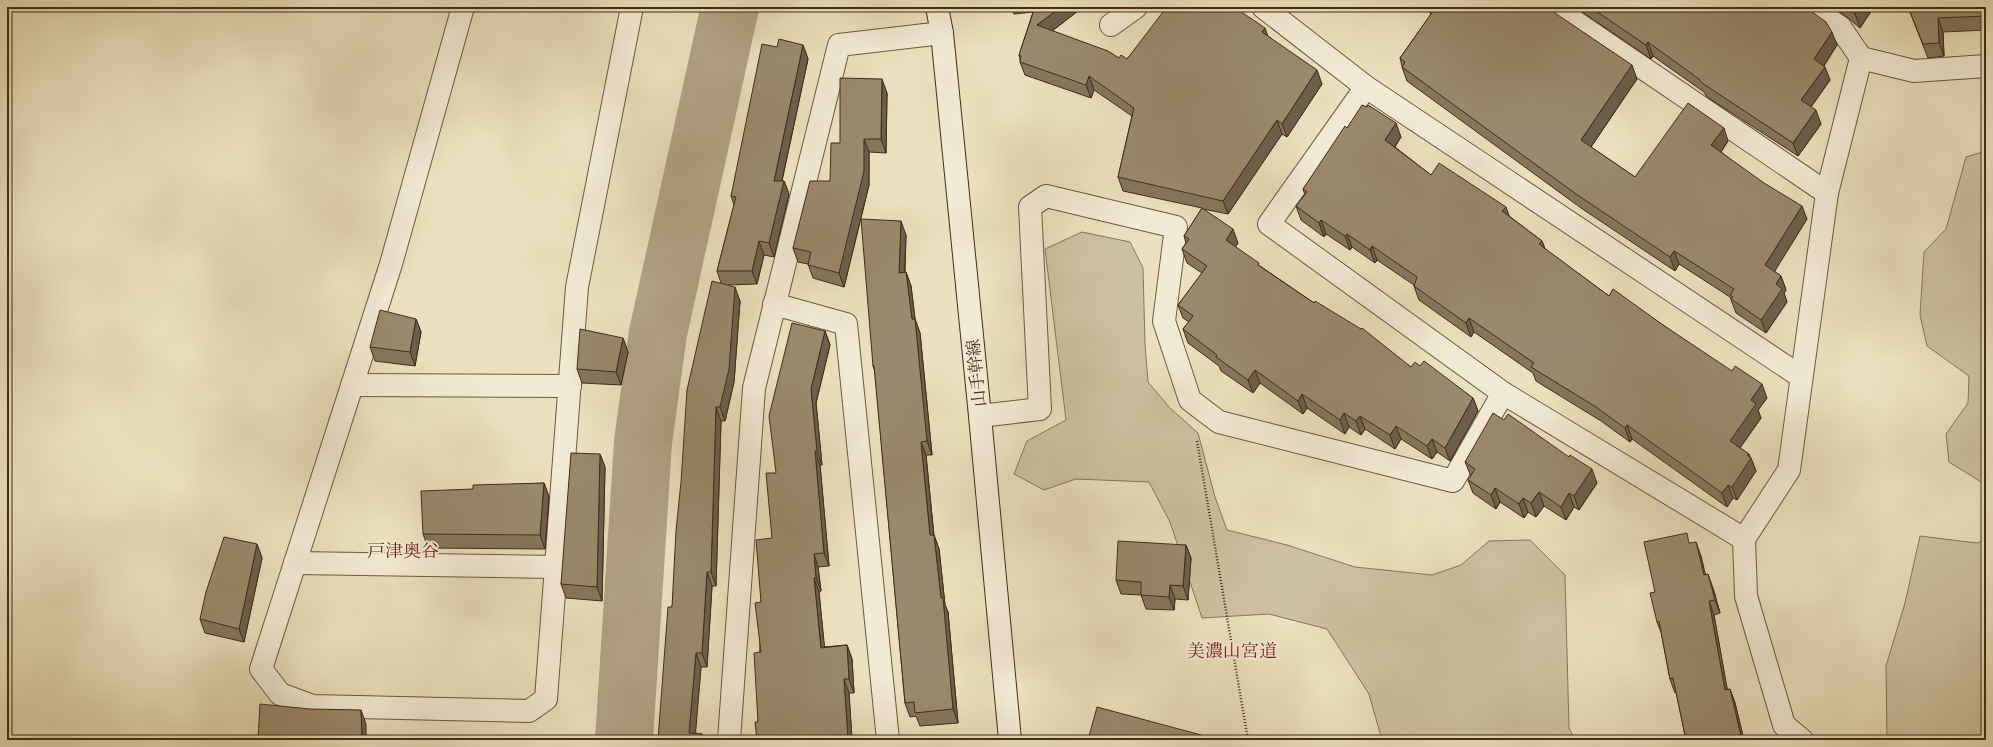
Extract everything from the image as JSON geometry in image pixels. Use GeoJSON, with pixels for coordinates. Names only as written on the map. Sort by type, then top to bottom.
{"type":"FeatureCollection","features":[{"type":"Feature","properties":{"kind":"street"},"geometry":{"type":"LineString","coordinates":[[463,7],[391,264],[261,669],[280,694],[313,706],[529,711],[546,699],[577,287],[632,7]]}},
{"type":"Feature","properties":{"kind":"street","name":"山手幹線"},"geometry":{"type":"LineString","coordinates":[[937,7],[942,33],[1010,740]]}},
{"type":"Feature","properties":{"kind":"street"},"geometry":{"type":"LineString","coordinates":[[1111,25],[1136,7]]}},
{"type":"Feature","properties":{"kind":"street"},"geometry":{"type":"LineString","coordinates":[[1263,7],[1366,87],[1800,376]]}},
{"type":"Feature","properties":{"kind":"street"},"geometry":{"type":"LineString","coordinates":[[1553,7],[1827,193]]}},
{"type":"Feature","properties":{"kind":"street"},"geometry":{"type":"LineString","coordinates":[[1810,7],[1840,27],[1861,58],[1914,71],[1986,66]]}},
{"type":"Feature","properties":{"kind":"street"},"geometry":{"type":"LineString","coordinates":[[729,740],[754,388],[839,45],[942,33]]}},
{"type":"Feature","properties":{"kind":"street"},"geometry":{"type":"LineString","coordinates":[[1802,740],[1784,725],[1746,596],[1744,539],[1789,470],[1800,376],[1827,193],[1861,58]]}},
{"type":"Feature","properties":{"kind":"street"},"geometry":{"type":"LineString","coordinates":[[1366,87],[1269,224],[1503,393],[1744,539]]}},
{"type":"Feature","properties":{"kind":"street"},"geometry":{"type":"LineString","coordinates":[[980,416],[1040,409],[1030,207],[1046,196],[1176,227],[1164,321],[1190,400],[1219,422],[1453,481],[1503,393]]}},
{"type":"Feature","properties":{"kind":"street"},"geometry":{"type":"LineString","coordinates":[[774,304],[846,324],[888,740]]}},
{"type":"Feature","properties":{"kind":"street"},"geometry":{"type":"LineString","coordinates":[[352,385],[570,386]]}},
{"type":"Feature","properties":{"kind":"street"},"geometry":{"type":"LineString","coordinates":[[295,563],[556,567]]}},
{"type":"Feature","properties":{"kind":"path"},"geometry":{"type":"LineString","coordinates":[[1190,400],[1248,740]]}},
{"type":"Feature","properties":{"kind":"shaded area"},"geometry":{"type":"Polygon","coordinates":[[[1986,151],[1986,485],[1949,462],[1946,434],[1968,403],[1969,376],[1927,346],[1920,315],[1924,252],[1946,229],[1966,157],[1986,151]]]}},
{"type":"Feature","properties":{"kind":"shaded area"},"geometry":{"type":"Polygon","coordinates":[[[1082,232],[1130,242],[1143,268],[1145,344],[1148,382],[1170,408],[1198,433],[1215,497],[1227,530],[1287,545],[1355,567],[1432,575],[1461,565],[1489,541],[1530,540],[1565,575],[1569,728],[1575,740],[1382,740],[1369,694],[1327,629],[1269,614],[1202,618],[1170,522],[1149,482],[1076,479],[1044,490],[1014,474],[1027,441],[1066,420],[1045,249],[1082,232]]]}},
{"type":"Feature","properties":{"kind":"shaded area"},"geometry":{"type":"Polygon","coordinates":[[[1920,536],[1977,543],[1986,540],[1986,740],[1887,740],[1886,666],[1905,603],[1920,536]]]}},
{"type":"Feature","properties":{"kind":"building"},"geometry":{"type":"Polygon","coordinates":[[[1035,7],[1061,7],[1037,25],[1108,51],[1119,58],[1121,55],[1127,59],[1166,8],[1168,10],[1170,7],[1234,7],[1265,28],[1262,32],[1317,70],[1282,124],[1277,120],[1223,201],[1118,177],[1134,108],[1089,76],[1086,85],[1020,62],[1021,56],[1019,55],[1035,7]]]}},
{"type":"Feature","properties":{"kind":"building"},"geometry":{"type":"Polygon","coordinates":[[[1436,7],[1546,7],[1632,65],[1581,140],[1635,177],[1688,103],[1724,128],[1711,145],[1764,183],[1802,206],[1765,265],[1781,276],[1776,284],[1782,289],[1761,320],[1731,299],[1733,297],[1730,295],[1734,289],[1674,251],[1670,257],[1576,194],[1402,67],[1405,62],[1400,58],[1436,7]]]}},
{"type":"Feature","properties":{"kind":"building"},"geometry":{"type":"Polygon","coordinates":[[[1590,7],[1805,7],[1826,22],[1832,32],[1814,59],[1825,67],[1801,100],[1816,110],[1793,143],[1702,83],[1699,79],[1648,42],[1646,45],[1590,7]]]}},
{"type":"Feature","properties":{"kind":"building"},"geometry":{"type":"Polygon","coordinates":[[[1847,7],[1859,7],[1855,14],[1847,7]]]}},
{"type":"Feature","properties":{"kind":"building"},"geometry":{"type":"Polygon","coordinates":[[[1908,7],[1986,7],[1986,16],[1938,18],[1939,43],[1923,44],[1908,7]]]}},
{"type":"Feature","properties":{"kind":"building"},"geometry":{"type":"Polygon","coordinates":[[[779,39],[803,45],[774,181],[784,181],[769,243],[759,241],[752,271],[717,271],[736,197],[731,196],[762,44],[777,47],[779,39]]]}},
{"type":"Feature","properties":{"kind":"building"},"geometry":{"type":"Polygon","coordinates":[[[840,78],[882,79],[881,139],[864,139],[864,171],[839,273],[808,265],[811,252],[793,248],[810,181],[830,181],[831,143],[840,143],[840,78]]]}},
{"type":"Feature","properties":{"kind":"building"},"geometry":{"type":"Polygon","coordinates":[[[1362,105],[1367,107],[1368,105],[1396,123],[1385,140],[1431,175],[1439,163],[1506,207],[1502,211],[1542,241],[1539,244],[1609,296],[1613,289],[1663,325],[1732,371],[1735,366],[1762,384],[1751,400],[1756,404],[1730,441],[1749,454],[1747,455],[1751,458],[1732,487],[1728,485],[1722,493],[1627,425],[1625,428],[1596,407],[1531,367],[1534,363],[1469,318],[1466,323],[1414,286],[1417,277],[1372,246],[1370,250],[1347,234],[1345,236],[1321,220],[1319,223],[1296,206],[1307,192],[1303,189],[1345,126],[1347,128],[1362,105]]]}},
{"type":"Feature","properties":{"kind":"building"},"geometry":{"type":"Polygon","coordinates":[[[1202,208],[1233,229],[1226,240],[1259,263],[1258,265],[1314,303],[1315,301],[1361,329],[1362,328],[1411,367],[1415,362],[1420,366],[1424,361],[1473,398],[1445,448],[1432,439],[1427,446],[1396,426],[1390,435],[1360,416],[1356,421],[1344,413],[1340,420],[1302,394],[1298,401],[1255,370],[1248,380],[1216,357],[1217,355],[1183,329],[1193,316],[1178,305],[1207,266],[1182,249],[1189,239],[1184,236],[1202,208]]]}},
{"type":"Feature","properties":{"kind":"building"},"geometry":{"type":"Polygon","coordinates":[[[861,219],[901,221],[899,273],[906,272],[912,319],[915,319],[927,441],[921,442],[930,535],[934,535],[941,598],[943,598],[953,709],[915,713],[914,702],[905,703],[873,366],[861,219]]]}},
{"type":"Feature","properties":{"kind":"building"},"geometry":{"type":"Polygon","coordinates":[[[712,281],[735,287],[729,369],[720,407],[716,407],[711,572],[707,572],[702,653],[696,653],[689,733],[702,734],[702,740],[658,740],[668,607],[672,607],[676,531],[687,390],[712,281]]]}},
{"type":"Feature","properties":{"kind":"building"},"geometry":{"type":"Polygon","coordinates":[[[380,310],[416,319],[410,352],[370,347],[380,310]]]}},
{"type":"Feature","properties":{"kind":"building"},"geometry":{"type":"Polygon","coordinates":[[[792,323],[825,331],[811,389],[824,553],[814,554],[816,578],[814,578],[821,648],[847,645],[849,679],[844,679],[848,740],[757,740],[755,722],[758,722],[754,653],[761,652],[755,603],[761,602],[756,540],[772,538],[766,473],[776,473],[769,416],[792,323]]]}},
{"type":"Feature","properties":{"kind":"building"},"geometry":{"type":"Polygon","coordinates":[[[580,329],[623,338],[616,372],[577,369],[580,329]]]}},
{"type":"Feature","properties":{"kind":"building"},"geometry":{"type":"Polygon","coordinates":[[[1493,413],[1504,420],[1508,414],[1569,457],[1570,455],[1592,469],[1574,496],[1569,493],[1561,507],[1539,492],[1531,503],[1523,498],[1519,504],[1495,488],[1491,495],[1468,480],[1475,469],[1465,462],[1493,413]]]}},
{"type":"Feature","properties":{"kind":"building"},"geometry":{"type":"Polygon","coordinates":[[[571,453],[600,454],[597,587],[561,584],[571,453]]]}},
{"type":"Feature","properties":{"kind":"building"},"geometry":{"type":"Polygon","coordinates":[[[544,483],[540,535],[423,534],[421,491],[473,489],[473,485],[544,483]]]}},
{"type":"Feature","properties":{"kind":"building"},"geometry":{"type":"Polygon","coordinates":[[[1687,533],[1689,543],[1696,542],[1704,575],[1708,574],[1715,600],[1709,601],[1725,690],[1730,689],[1742,740],[1686,740],[1673,678],[1670,679],[1659,621],[1657,622],[1650,593],[1655,592],[1644,542],[1687,533]]]}},
{"type":"Feature","properties":{"kind":"building"},"geometry":{"type":"Polygon","coordinates":[[[224,537],[257,544],[239,629],[200,619],[206,592],[224,537]]]}},
{"type":"Feature","properties":{"kind":"building"},"geometry":{"type":"Polygon","coordinates":[[[1118,541],[1186,545],[1183,586],[1170,585],[1169,597],[1141,595],[1141,582],[1116,580],[1118,541]]]}},
{"type":"Feature","properties":{"kind":"building"},"geometry":{"type":"Polygon","coordinates":[[[260,704],[310,709],[361,710],[362,740],[258,740],[260,704]]]}},
{"type":"Feature","properties":{"kind":"building"},"geometry":{"type":"Polygon","coordinates":[[[1097,707],[1216,739],[1216,740],[1088,740],[1097,707]]]}},
{"type":"Feature","properties":{"kind":"waterway"},"geometry":{"type":"LineString","coordinates":[[624,740],[643,442],[658,333],[730,7]]}},
{"type":"Feature","properties":{"kind":"district","name":"戸津奥谷"},"geometry":{"type":"Point","coordinates":[403,551]}},
{"type":"Feature","properties":{"kind":"district","name":"美濃山宮道"},"geometry":{"type":"Point","coordinates":[1232,651]}}]}
